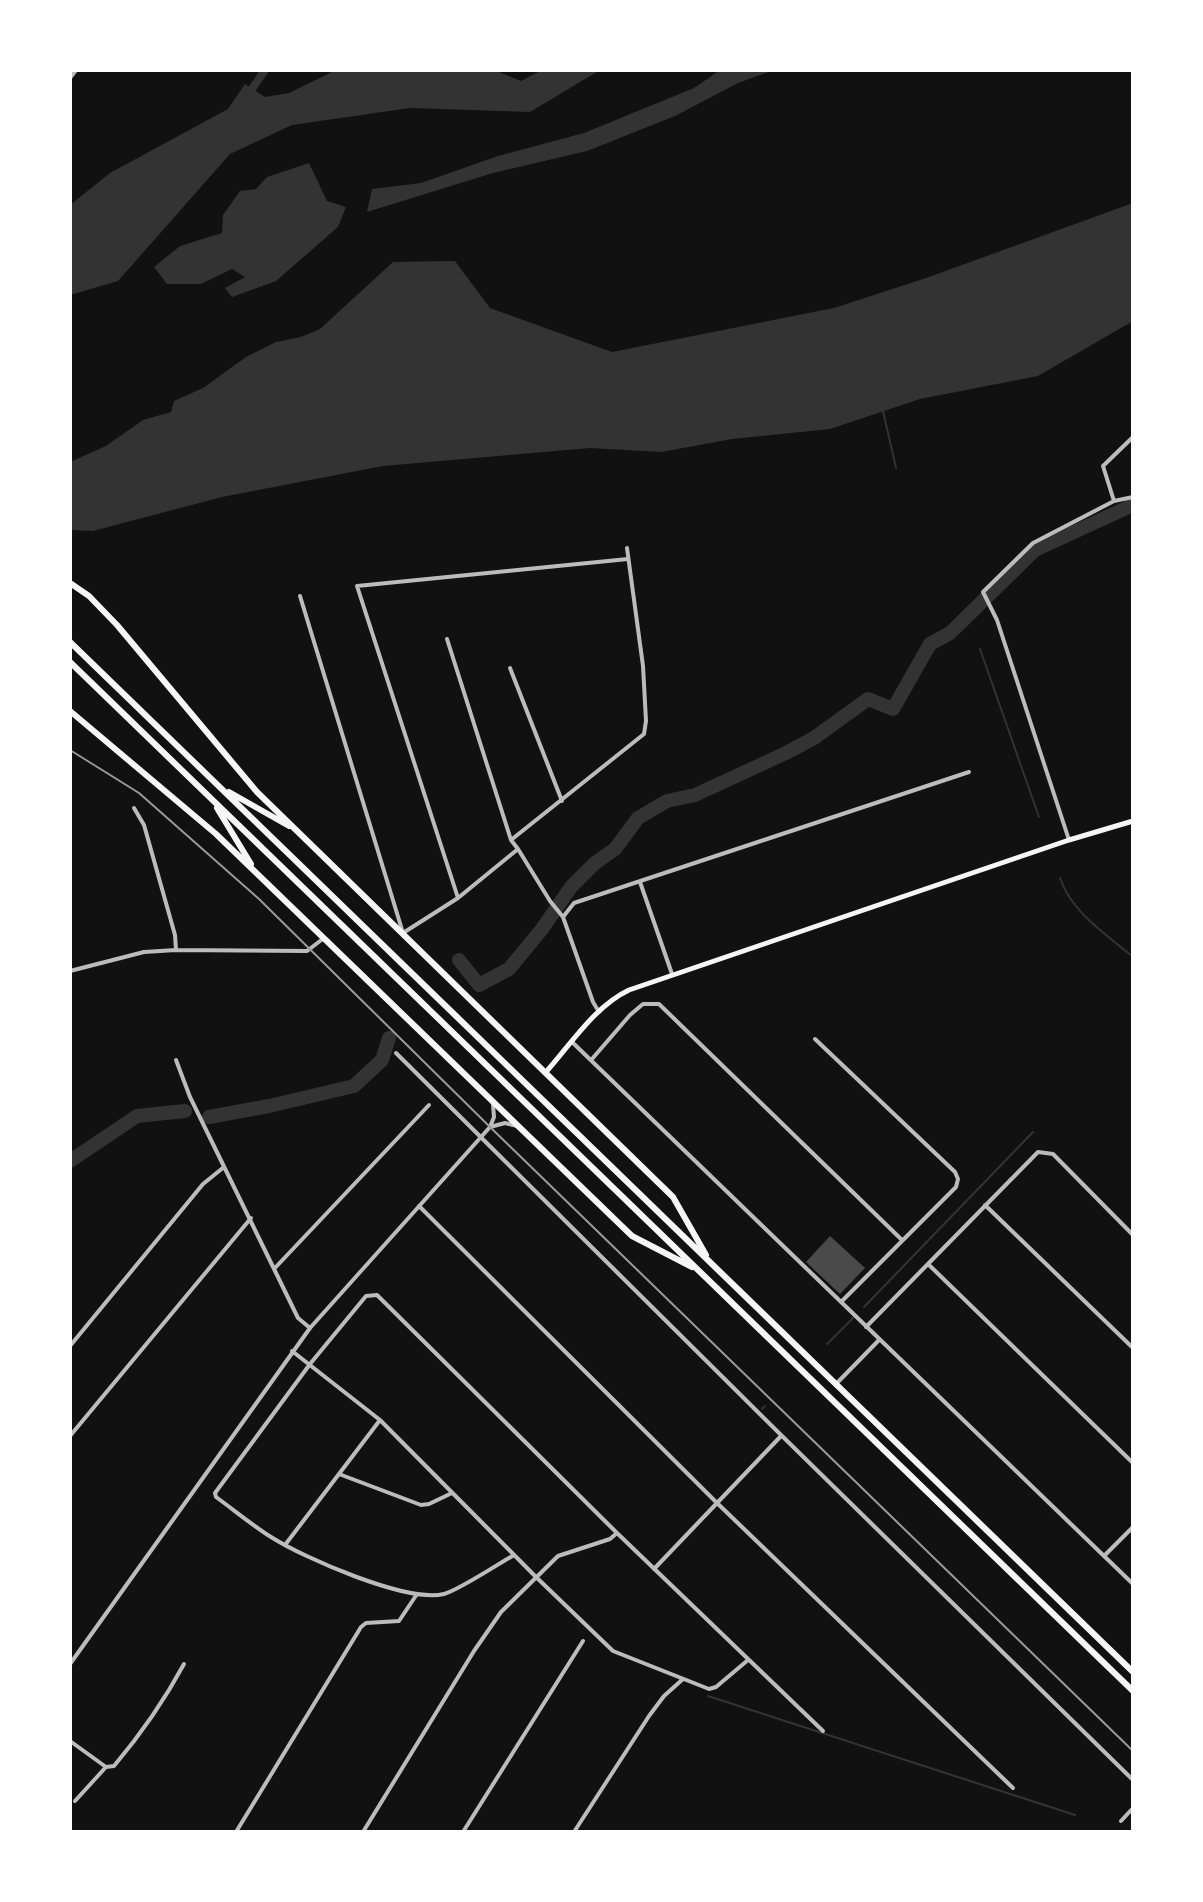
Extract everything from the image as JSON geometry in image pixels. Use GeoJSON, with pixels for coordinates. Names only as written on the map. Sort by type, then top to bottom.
{"type":"FeatureCollection","features":[{"type":"Feature","properties":{"kind":"highway"},"geometry":{"type":"LineString","coordinates":[[70,583],[84,591],[108,615],[247,782],[673,1197],[710,1261]]}},
{"type":"Feature","properties":{"kind":"highway"},"geometry":{"type":"LineString","coordinates":[[70,642],[1133,1672]]}},
{"type":"Feature","properties":{"kind":"highway"},"geometry":{"type":"LineString","coordinates":[[70,662],[1133,1691]]}},
{"type":"Feature","properties":{"kind":"highway"},"geometry":{"type":"LineString","coordinates":[[70,711],[216,834],[632,1236],[698,1270]]}},
{"type":"Feature","properties":{"kind":"highway"},"geometry":{"type":"LineString","coordinates":[[219,787],[299,832]]}},
{"type":"Feature","properties":{"kind":"highway"},"geometry":{"type":"LineString","coordinates":[[211,798],[257,874]]}},
{"type":"Feature","properties":{"kind":"highway"},"geometry":{"type":"LineString","coordinates":[[826,1395],[834,1393],[836,1384]]}},
{"type":"Feature","properties":{"kind":"main road"},"geometry":{"type":"LineString","coordinates":[[546,1072],[599,1012],[623,993],[1069,840],[1133,821]]}},
{"type":"Feature","properties":{"kind":"street"},"geometry":{"type":"LineString","coordinates":[[70,78],[76,70]]}},
{"type":"Feature","properties":{"kind":"street"},"geometry":{"type":"LineString","coordinates":[[1114,501],[1103,466],[1133,437]]}},
{"type":"Feature","properties":{"kind":"street"},"geometry":{"type":"LineString","coordinates":[[1069,840],[997,620],[983,592],[1033,543],[1114,501],[1133,497]]}},
{"type":"Feature","properties":{"kind":"street"},"geometry":{"type":"LineString","coordinates":[[511,840],[636,741],[645,730],[643,666],[627,548]]}},
{"type":"Feature","properties":{"kind":"street"},"geometry":{"type":"LineString","coordinates":[[458,898],[357,586],[628,559]]}},
{"type":"Feature","properties":{"kind":"street"},"geometry":{"type":"LineString","coordinates":[[300,596],[403,933],[458,898],[518,849]]}},
{"type":"Feature","properties":{"kind":"street"},"geometry":{"type":"LineString","coordinates":[[447,639],[511,840],[562,916],[599,1012]]}},
{"type":"Feature","properties":{"kind":"street"},"geometry":{"type":"LineString","coordinates":[[510,668],[562,801]]}},
{"type":"Feature","properties":{"kind":"street"},"geometry":{"type":"LineString","coordinates":[[562,916],[574,903],[969,772]]}},
{"type":"Feature","properties":{"kind":"street"},"geometry":{"type":"LineString","coordinates":[[134,808],[144,825],[175,935],[176,950]]}},
{"type":"Feature","properties":{"kind":"street"},"geometry":{"type":"LineString","coordinates":[[640,882],[672,974]]}},
{"type":"Feature","properties":{"kind":"street"},"geometry":{"type":"LineString","coordinates":[[70,971],[144,952],[307,951],[324,938]]}},
{"type":"Feature","properties":{"kind":"street"},"geometry":{"type":"LineString","coordinates":[[591,1060],[643,1004],[659,1004],[902,1240]]}},
{"type":"Feature","properties":{"kind":"street"},"geometry":{"type":"LineString","coordinates":[[815,1039],[955,1172],[958,1179],[956,1187],[841,1302]]}},
{"type":"Feature","properties":{"kind":"street"},"geometry":{"type":"LineString","coordinates":[[572,1042],[1133,1584]]}},
{"type":"Feature","properties":{"kind":"street"},"geometry":{"type":"LineString","coordinates":[[396,1053],[1133,1780]]}},
{"type":"Feature","properties":{"kind":"street"},"geometry":{"type":"LineString","coordinates":[[176,1060],[190,1097],[298,1318],[310,1328]]}},
{"type":"Feature","properties":{"kind":"street"},"geometry":{"type":"LineString","coordinates":[[70,1664],[292,1351],[490,1127],[494,1108],[487,1096]]}},
{"type":"Feature","properties":{"kind":"street"},"geometry":{"type":"LineString","coordinates":[[274,1269],[429,1105]]}},
{"type":"Feature","properties":{"kind":"street"},"geometry":{"type":"LineString","coordinates":[[490,1127],[510,1124],[523,1130]]}},
{"type":"Feature","properties":{"kind":"street"},"geometry":{"type":"LineString","coordinates":[[866,1327],[1038,1152],[1053,1154],[1133,1235]]}},
{"type":"Feature","properties":{"kind":"street"},"geometry":{"type":"LineString","coordinates":[[70,1346],[203,1184],[224,1167]]}},
{"type":"Feature","properties":{"kind":"street"},"geometry":{"type":"LineString","coordinates":[[985,1205],[1133,1348]]}},
{"type":"Feature","properties":{"kind":"street"},"geometry":{"type":"LineString","coordinates":[[419,1206],[716,1502],[1013,1788]]}},
{"type":"Feature","properties":{"kind":"street"},"geometry":{"type":"LineString","coordinates":[[70,1436],[251,1218]]}},
{"type":"Feature","properties":{"kind":"street"},"geometry":{"type":"LineString","coordinates":[[928,1264],[1133,1463]]}},
{"type":"Feature","properties":{"kind":"street"},"geometry":{"type":"LineString","coordinates":[[514,1555],[445,1594],[397,1591],[285,1545],[216,1497],[215,1493],[310,1364],[366,1296],[380,1296],[617,1533],[823,1731]]}},
{"type":"Feature","properties":{"kind":"street"},"geometry":{"type":"LineString","coordinates":[[836,1384],[879,1340]]}},
{"type":"Feature","properties":{"kind":"street"},"geometry":{"type":"LineString","coordinates":[[292,1351],[380,1420],[613,1651],[709,1689],[716,1687],[748,1660]]}},
{"type":"Feature","properties":{"kind":"street"},"geometry":{"type":"LineString","coordinates":[[285,1545],[380,1420]]}},
{"type":"Feature","properties":{"kind":"street"},"geometry":{"type":"LineString","coordinates":[[654,1569],[781,1436]]}},
{"type":"Feature","properties":{"kind":"street"},"geometry":{"type":"LineString","coordinates":[[338,1473],[421,1505],[452,1493]]}},
{"type":"Feature","properties":{"kind":"street"},"geometry":{"type":"LineString","coordinates":[[1104,1556],[1133,1527]]}},
{"type":"Feature","properties":{"kind":"street"},"geometry":{"type":"LineString","coordinates":[[363,1832],[501,1612],[558,1556],[610,1539],[617,1533]]}},
{"type":"Feature","properties":{"kind":"street"},"geometry":{"type":"LineString","coordinates":[[236,1832],[361,1627],[366,1623],[399,1621],[417,1594]]}},
{"type":"Feature","properties":{"kind":"street"},"geometry":{"type":"LineString","coordinates":[[463,1832],[583,1641]]}},
{"type":"Feature","properties":{"kind":"street"},"geometry":{"type":"LineString","coordinates":[[75,1801],[106,1767],[114,1766],[141,1733],[184,1664]]}},
{"type":"Feature","properties":{"kind":"street"},"geometry":{"type":"LineString","coordinates":[[574,1832],[658,1702],[683,1679]]}},
{"type":"Feature","properties":{"kind":"street"},"geometry":{"type":"LineString","coordinates":[[70,1741],[106,1767]]}},
{"type":"Feature","properties":{"kind":"street"},"geometry":{"type":"LineString","coordinates":[[1121,1821],[1133,1808]]}},
{"type":"Feature","properties":{"kind":"shaded area"},"geometry":{"type":"Polygon","coordinates":[[[336,70],[494,70],[521,81],[542,70],[600,70],[530,112],[410,108],[292,125],[230,154],[118,281],[70,295],[70,205],[110,173],[228,109],[245,84],[265,97],[289,93],[336,70]]]}},
{"type":"Feature","properties":{"kind":"shaded area"},"geometry":{"type":"Polygon","coordinates":[[[720,70],[774,70],[738,83],[675,116],[587,151],[493,173],[367,212],[372,189],[421,183],[498,156],[584,133],[694,88],[720,70]]]}},
{"type":"Feature","properties":{"kind":"shaded area"},"geometry":{"type":"Polygon","coordinates":[[[309,163],[327,201],[346,207],[338,227],[276,281],[232,297],[225,288],[245,277],[232,269],[201,284],[167,284],[154,267],[180,246],[222,233],[223,215],[240,191],[256,189],[267,177],[309,163]]]}},
{"type":"Feature","properties":{"kind":"shaded area"},"geometry":{"type":"Polygon","coordinates":[[[1133,203],[1133,321],[1038,376],[920,399],[830,429],[732,439],[661,452],[590,448],[383,466],[222,497],[93,531],[70,530],[70,462],[106,446],[143,420],[171,412],[174,401],[203,388],[246,357],[276,342],[320,329],[393,262],[455,261],[490,308],[612,352],[834,308],[1133,203]]]}},
{"type":"Feature","properties":{"kind":"building"},"geometry":{"type":"Polygon","coordinates":[[[830,1236],[865,1268],[840,1294],[806,1262],[830,1236]]]}},
{"type":"Feature","properties":{"kind":"waterway"},"geometry":{"type":"LineString","coordinates":[[252,89],[265,70]]}},
{"type":"Feature","properties":{"kind":"waterway"},"geometry":{"type":"LineString","coordinates":[[883,411],[896,468]]}},
{"type":"Feature","properties":{"kind":"waterway"},"geometry":{"type":"LineString","coordinates":[[459,960],[479,985],[509,969],[571,887],[595,863],[615,849],[638,818],[667,801],[695,795],[786,753],[814,738],[868,699],[893,709],[930,644],[950,633],[1035,550],[1133,505]]}},
{"type":"Feature","properties":{"kind":"waterway"},"geometry":{"type":"LineString","coordinates":[[980,649],[1039,817]]}},
{"type":"Feature","properties":{"kind":"waterway"},"geometry":{"type":"LineString","coordinates":[[1060,878],[1081,912],[1133,957]]}},
{"type":"Feature","properties":{"kind":"waterway"},"geometry":{"type":"LineString","coordinates":[[209,1117],[354,1086],[382,1060],[389,1038]]}},
{"type":"Feature","properties":{"kind":"waterway"},"geometry":{"type":"LineString","coordinates":[[70,1161],[137,1116],[185,1111]]}},
{"type":"Feature","properties":{"kind":"waterway"},"geometry":{"type":"LineString","coordinates":[[864,1307],[1033,1132]]}},
{"type":"Feature","properties":{"kind":"waterway"},"geometry":{"type":"LineString","coordinates":[[827,1344],[853,1318]]}},
{"type":"Feature","properties":{"kind":"waterway"},"geometry":{"type":"LineString","coordinates":[[762,1409],[765,1406]]}},
{"type":"Feature","properties":{"kind":"waterway"},"geometry":{"type":"LineString","coordinates":[[708,1696],[1075,1815]]}},
{"type":"Feature","properties":{"kind":"railway"},"geometry":{"type":"LineString","coordinates":[[70,750],[139,793],[259,899],[1133,1751]]}}]}
